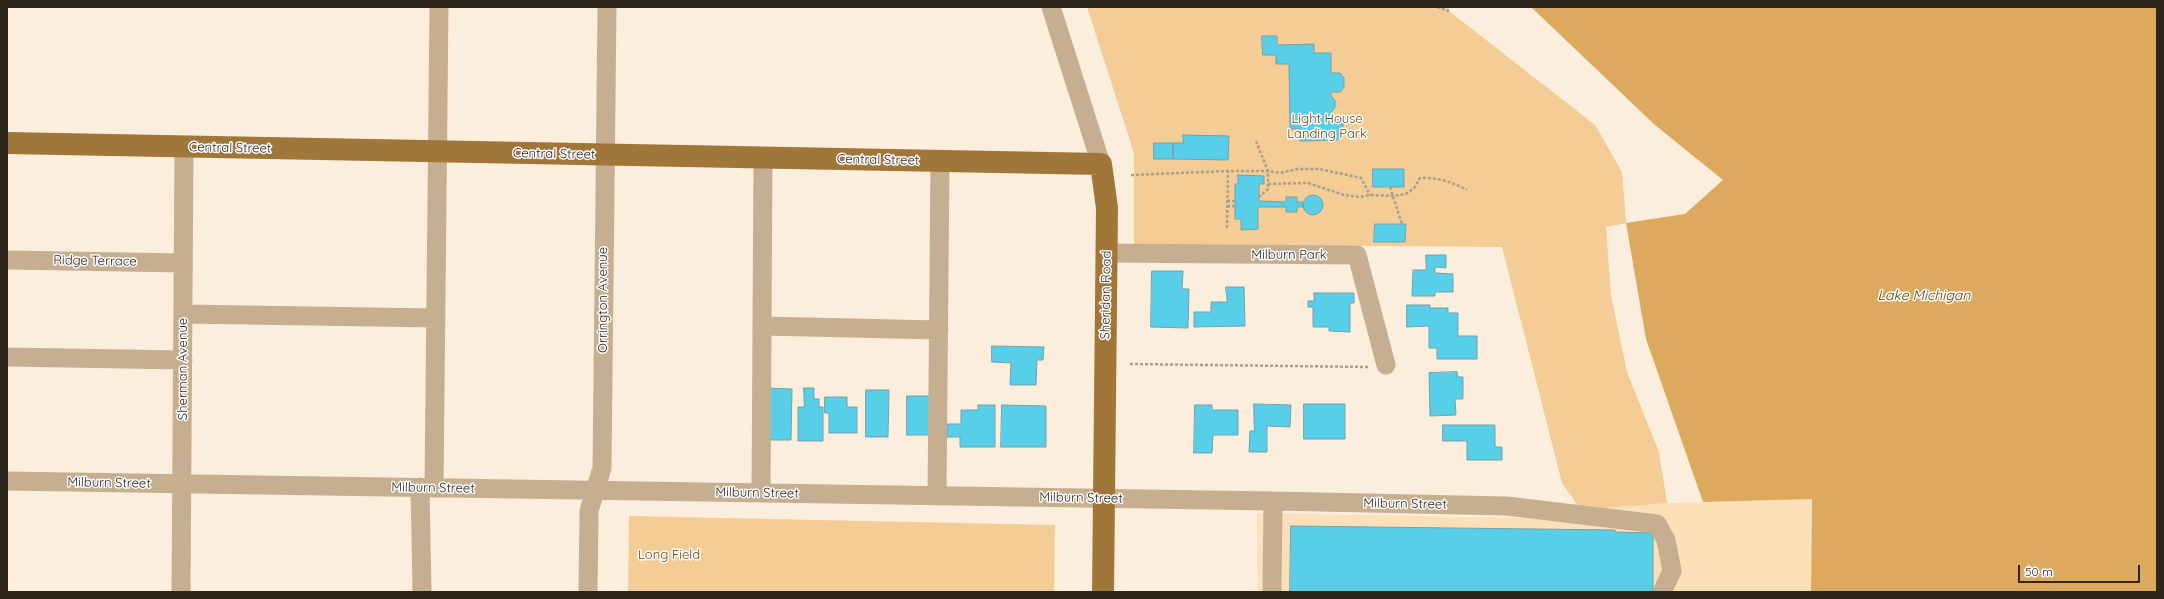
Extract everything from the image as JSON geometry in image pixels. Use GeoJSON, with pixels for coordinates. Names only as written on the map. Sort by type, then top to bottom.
{"type":"FeatureCollection","features":[{"type":"Feature","properties":{"kind":"main road","name":"Central Street"},"geometry":{"type":"LineString","coordinates":[[7,143],[1101,164]]}},
{"type":"Feature","properties":{"kind":"main road","name":"Sheridan Road"},"geometry":{"type":"LineString","coordinates":[[1101,164],[1107,208],[1103,592]]}},
{"type":"Feature","properties":{"kind":"street"},"geometry":{"type":"LineString","coordinates":[[422,592],[436,318],[439,7]]}},
{"type":"Feature","properties":{"kind":"street","name":"Orrington Avenue"},"geometry":{"type":"LineString","coordinates":[[588,592],[589,511],[602,468],[604,155],[607,7]]}},
{"type":"Feature","properties":{"kind":"street","name":"Sheridan Road"},"geometry":{"type":"LineString","coordinates":[[1051,7],[1101,164]]}},
{"type":"Feature","properties":{"kind":"street","name":"Sherman Avenue"},"geometry":{"type":"LineString","coordinates":[[181,592],[184,147]]}},
{"type":"Feature","properties":{"kind":"street"},"geometry":{"type":"LineString","coordinates":[[761,493],[763,158]]}},
{"type":"Feature","properties":{"kind":"street"},"geometry":{"type":"LineString","coordinates":[[937,496],[940,161]]}},
{"type":"Feature","properties":{"kind":"street","name":"Milburn Park"},"geometry":{"type":"LineString","coordinates":[[1107,253],[1357,255],[1386,365]]}},
{"type":"Feature","properties":{"kind":"street","name":"Ridge Terrace"},"geometry":{"type":"LineString","coordinates":[[7,260],[183,263]]}},
{"type":"Feature","properties":{"kind":"street"},"geometry":{"type":"LineString","coordinates":[[183,314],[436,318]]}},
{"type":"Feature","properties":{"kind":"street"},"geometry":{"type":"LineString","coordinates":[[762,326],[939,330]]}},
{"type":"Feature","properties":{"kind":"street"},"geometry":{"type":"LineString","coordinates":[[7,357],[182,360]]}},
{"type":"Feature","properties":{"kind":"street","name":"Milburn Street"},"geometry":{"type":"LineString","coordinates":[[7,481],[1104,498],[1507,506],[1657,524],[1666,540],[1672,571],[1662,592]]}},
{"type":"Feature","properties":{"kind":"street"},"geometry":{"type":"LineString","coordinates":[[1272,592],[1273,501]]}},
{"type":"Feature","properties":{"kind":"path"},"geometry":{"type":"LineString","coordinates":[[1437,7],[1449,11]]}},
{"type":"Feature","properties":{"kind":"path"},"geometry":{"type":"LineString","coordinates":[[1256,142],[1268,171],[1268,189],[1259,197]]}},
{"type":"Feature","properties":{"kind":"path"},"geometry":{"type":"LineString","coordinates":[[1131,175],[1228,171],[1268,171],[1280,174],[1298,169],[1319,169],[1361,178],[1370,195]]}},
{"type":"Feature","properties":{"kind":"path"},"geometry":{"type":"LineString","coordinates":[[1227,228],[1228,171]]}},
{"type":"Feature","properties":{"kind":"path"},"geometry":{"type":"LineString","coordinates":[[1268,184],[1308,183],[1344,196],[1393,196],[1406,194],[1414,188],[1420,178],[1431,177],[1452,182],[1467,190]]}},
{"type":"Feature","properties":{"kind":"path"},"geometry":{"type":"LineString","coordinates":[[1390,187],[1402,224]]}},
{"type":"Feature","properties":{"kind":"path"},"geometry":{"type":"LineString","coordinates":[[1227,201],[1235,201]]}},
{"type":"Feature","properties":{"kind":"path"},"geometry":{"type":"LineString","coordinates":[[1227,206],[1235,206]]}},
{"type":"Feature","properties":{"kind":"path"},"geometry":{"type":"LineString","coordinates":[[1130,364],[1360,368],[1386,365]]}},
{"type":"Feature","properties":{"kind":"shaded area"},"geometry":{"type":"Polygon","coordinates":[[[1812,499],[1811,592],[1258,592],[1257,513],[1524,518],[1637,504],[1812,499]]]}},
{"type":"Feature","properties":{"kind":"green space","name":"Light House Landing Park"},"geometry":{"type":"Polygon","coordinates":[[[1087,7],[1448,7],[1449,11],[1595,125],[1622,172],[1626,223],[1606,227],[1611,295],[1627,372],[1659,452],[1667,503],[1581,510],[1562,483],[1502,247],[1134,244],[1134,153],[1087,7]]]}},
{"type":"Feature","properties":{"kind":"green space","name":"Long Field"},"geometry":{"type":"Polygon","coordinates":[[[629,516],[1055,525],[1054,592],[628,592],[629,516]]]}},
{"type":"Feature","properties":{"kind":"water","name":"Lake Michigan"},"geometry":{"type":"Polygon","coordinates":[[[1531,7],[2157,7],[2157,592],[1811,592],[1812,499],[1703,502],[1646,339],[1626,223],[1685,214],[1723,180],[1655,125],[1531,7]]]}},
{"type":"Feature","properties":{"kind":"building"},"geometry":{"type":"Polygon","coordinates":[[[1262,36],[1277,36],[1277,45],[1314,44],[1314,53],[1331,53],[1331,73],[1340,73],[1344,78],[1344,87],[1340,92],[1331,92],[1331,96],[1335,100],[1335,108],[1332,111],[1332,119],[1337,119],[1343,124],[1343,135],[1337,140],[1300,141],[1300,129],[1290,129],[1289,64],[1276,64],[1276,55],[1263,55],[1262,36]]]}},
{"type":"Feature","properties":{"kind":"building"},"geometry":{"type":"Polygon","coordinates":[[[1183,135],[1229,136],[1228,160],[1173,159],[1173,143],[1183,143],[1183,135]]]}},
{"type":"Feature","properties":{"kind":"building"},"geometry":{"type":"Polygon","coordinates":[[[1154,143],[1173,143],[1173,159],[1154,159],[1154,143]]]}},
{"type":"Feature","properties":{"kind":"building"},"geometry":{"type":"Polygon","coordinates":[[[1373,169],[1404,169],[1404,187],[1373,187],[1373,169]]]}},
{"type":"Feature","properties":{"kind":"building"},"geometry":{"type":"Polygon","coordinates":[[[1238,175],[1264,176],[1264,184],[1259,184],[1259,201],[1286,202],[1286,197],[1297,197],[1297,202],[1303,202],[1303,207],[1297,207],[1297,212],[1286,212],[1286,207],[1258,207],[1258,229],[1241,230],[1241,219],[1235,219],[1235,184],[1238,184],[1238,175]]]}},
{"type":"Feature","properties":{"kind":"building"},"geometry":{"type":"Polygon","coordinates":[[[1313,195],[1320,198],[1323,205],[1320,212],[1313,215],[1306,212],[1303,205],[1306,198],[1313,195]]]}},
{"type":"Feature","properties":{"kind":"building"},"geometry":{"type":"Polygon","coordinates":[[[1375,224],[1406,224],[1405,242],[1374,242],[1375,224]]]}},
{"type":"Feature","properties":{"kind":"building"},"geometry":{"type":"Polygon","coordinates":[[[1426,255],[1446,255],[1446,268],[1435,267],[1435,273],[1453,274],[1453,292],[1435,292],[1435,296],[1412,296],[1413,270],[1426,270],[1426,255]]]}},
{"type":"Feature","properties":{"kind":"building"},"geometry":{"type":"Polygon","coordinates":[[[1152,271],[1183,271],[1182,289],[1189,289],[1188,328],[1151,327],[1152,271]]]}},
{"type":"Feature","properties":{"kind":"building"},"geometry":{"type":"Polygon","coordinates":[[[1226,287],[1244,287],[1245,326],[1194,327],[1194,312],[1211,312],[1211,302],[1227,302],[1226,287]]]}},
{"type":"Feature","properties":{"kind":"building"},"geometry":{"type":"Polygon","coordinates":[[[1314,293],[1354,293],[1354,303],[1350,303],[1350,332],[1329,331],[1329,327],[1313,327],[1313,307],[1308,307],[1308,301],[1314,301],[1314,293]]]}},
{"type":"Feature","properties":{"kind":"building"},"geometry":{"type":"Polygon","coordinates":[[[1407,305],[1430,305],[1430,308],[1448,308],[1448,313],[1458,313],[1458,336],[1477,336],[1477,359],[1437,359],[1437,348],[1429,348],[1429,326],[1407,327],[1407,305]]]}},
{"type":"Feature","properties":{"kind":"building"},"geometry":{"type":"Polygon","coordinates":[[[992,346],[1044,347],[1043,360],[1037,360],[1036,385],[1010,385],[1011,363],[992,362],[992,346]]]}},
{"type":"Feature","properties":{"kind":"building"},"geometry":{"type":"Polygon","coordinates":[[[1457,372],[1458,377],[1463,377],[1463,399],[1455,399],[1456,415],[1430,416],[1429,373],[1457,372]]]}},
{"type":"Feature","properties":{"kind":"building"},"geometry":{"type":"Polygon","coordinates":[[[768,388],[792,389],[791,440],[767,440],[768,388]]]}},
{"type":"Feature","properties":{"kind":"building"},"geometry":{"type":"Polygon","coordinates":[[[804,388],[814,388],[814,399],[819,399],[819,407],[823,407],[823,441],[798,441],[798,407],[804,407],[804,388]]]}},
{"type":"Feature","properties":{"kind":"building"},"geometry":{"type":"Polygon","coordinates":[[[866,390],[889,390],[888,437],[866,437],[866,390]]]}},
{"type":"Feature","properties":{"kind":"building"},"geometry":{"type":"Polygon","coordinates":[[[907,396],[931,396],[931,435],[907,435],[907,396]]]}},
{"type":"Feature","properties":{"kind":"building"},"geometry":{"type":"Polygon","coordinates":[[[825,397],[847,397],[847,407],[857,407],[857,433],[829,433],[829,413],[825,413],[825,397]]]}},
{"type":"Feature","properties":{"kind":"building"},"geometry":{"type":"Polygon","coordinates":[[[1254,404],[1291,405],[1290,427],[1267,426],[1267,452],[1249,452],[1250,431],[1254,431],[1254,404]]]}},
{"type":"Feature","properties":{"kind":"building"},"geometry":{"type":"Polygon","coordinates":[[[1304,404],[1345,404],[1345,439],[1304,439],[1304,404]]]}},
{"type":"Feature","properties":{"kind":"building"},"geometry":{"type":"Polygon","coordinates":[[[978,405],[995,405],[995,447],[960,447],[960,437],[947,437],[947,424],[961,424],[961,410],[978,410],[978,405]]]}},
{"type":"Feature","properties":{"kind":"building"},"geometry":{"type":"Polygon","coordinates":[[[1002,405],[1046,406],[1046,447],[1001,447],[1002,405]]]}},
{"type":"Feature","properties":{"kind":"building"},"geometry":{"type":"Polygon","coordinates":[[[1195,405],[1212,405],[1212,410],[1238,410],[1238,435],[1213,435],[1212,453],[1194,453],[1195,405]]]}},
{"type":"Feature","properties":{"kind":"building"},"geometry":{"type":"Polygon","coordinates":[[[1443,425],[1495,425],[1495,447],[1502,447],[1502,460],[1467,460],[1467,441],[1443,441],[1443,425]]]}},
{"type":"Feature","properties":{"kind":"building"},"geometry":{"type":"Polygon","coordinates":[[[1291,526],[1615,530],[1615,532],[1653,533],[1653,592],[1290,592],[1291,526]]]}}]}
